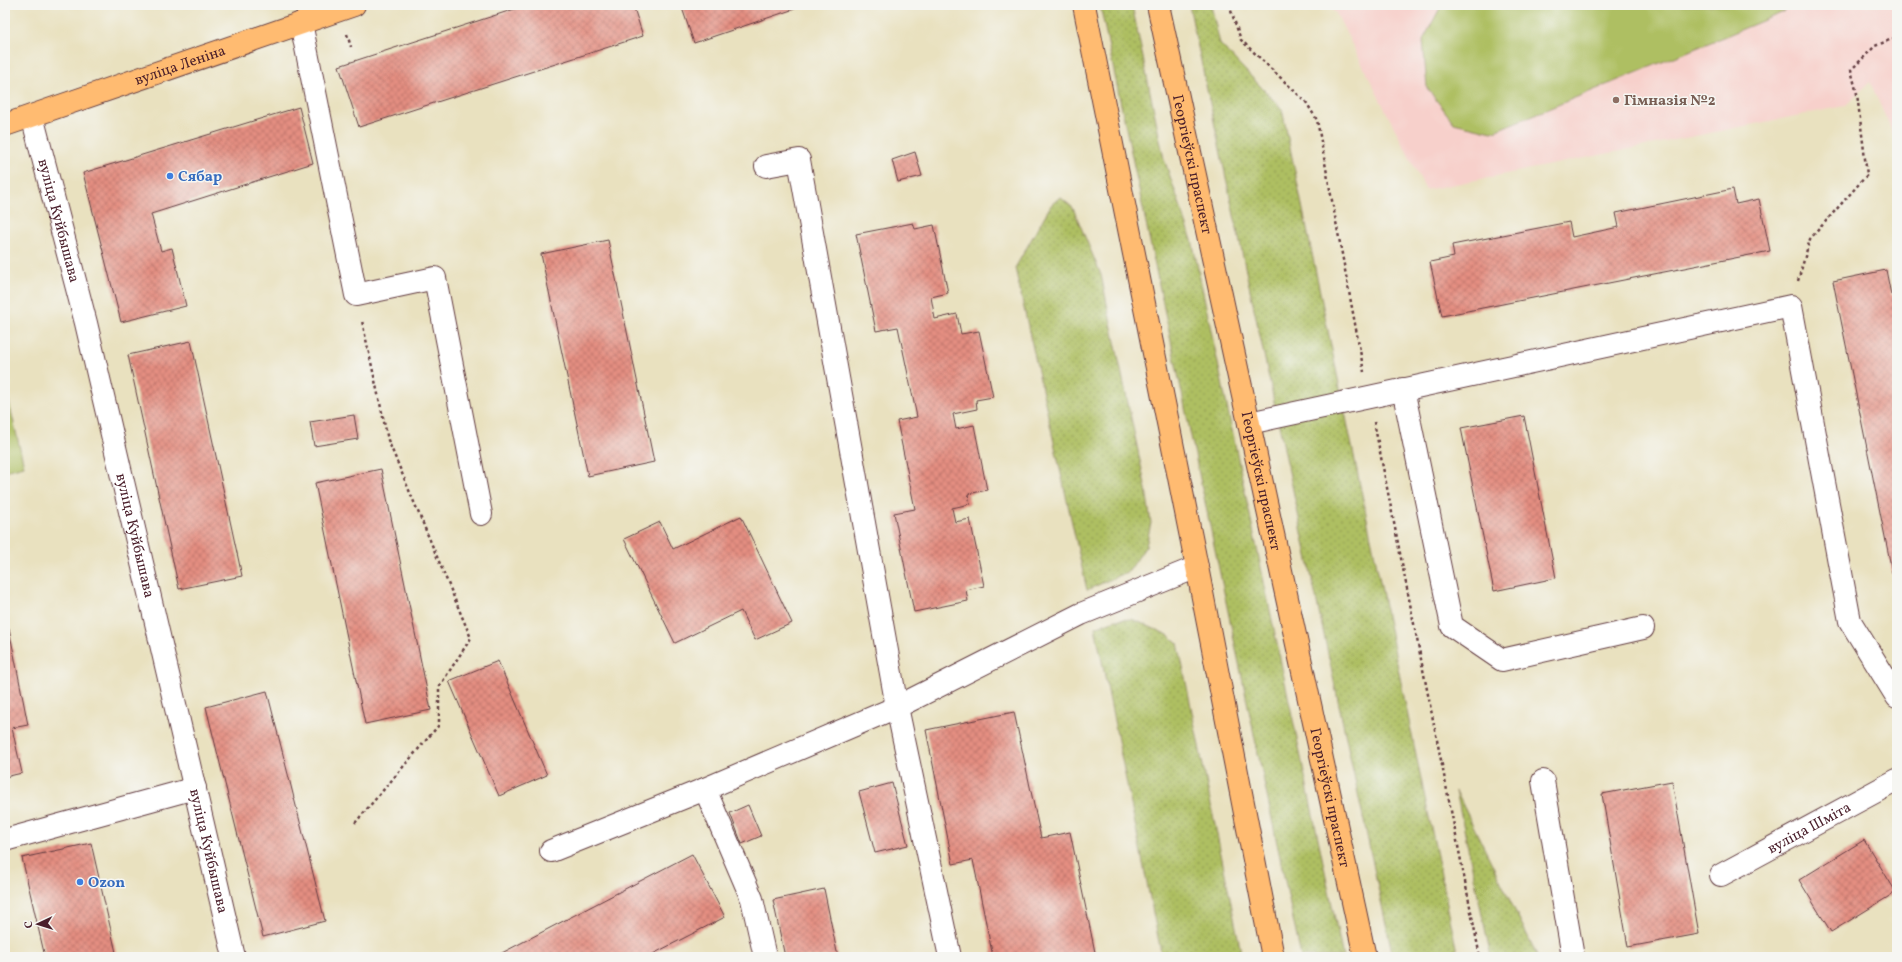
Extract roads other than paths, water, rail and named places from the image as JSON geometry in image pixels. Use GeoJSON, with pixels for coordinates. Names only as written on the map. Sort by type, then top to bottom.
{"type":"FeatureCollection","features":[{"type":"Feature","properties":{"kind":"main road","name":"вуліца Леніна"},"geometry":{"type":"LineString","coordinates":[[5,125],[354,5]]}},
{"type":"Feature","properties":{"kind":"main road"},"geometry":{"type":"LineString","coordinates":[[1084,5],[1197,567],[1273,957]]}},
{"type":"Feature","properties":{"kind":"main road","name":"Георгіеўскі праспект"},"geometry":{"type":"LineString","coordinates":[[1158,5],[1365,957]]}},
{"type":"Feature","properties":{"kind":"street"},"geometry":{"type":"LineString","coordinates":[[302,23],[356,295],[435,278],[481,514]]}},
{"type":"Feature","properties":{"kind":"street","name":"вуліца Куйбышава"},"geometry":{"type":"LineString","coordinates":[[32,116],[86,323],[234,957]]}},
{"type":"Feature","properties":{"kind":"street"},"geometry":{"type":"LineString","coordinates":[[766,166],[799,160],[897,707],[950,957]]}},
{"type":"Feature","properties":{"kind":"street"},"geometry":{"type":"LineString","coordinates":[[1249,423],[1791,306],[1850,621],[1897,697]]}},
{"type":"Feature","properties":{"kind":"street"},"geometry":{"type":"LineString","coordinates":[[1403,389],[1452,626],[1502,660],[1643,628]]}},
{"type":"Feature","properties":{"kind":"street"},"geometry":{"type":"LineString","coordinates":[[551,851],[705,789],[897,707],[1081,614],[1197,567]]}},
{"type":"Feature","properties":{"kind":"street","name":"вуліца Шміта"},"geometry":{"type":"LineString","coordinates":[[1721,875],[1897,780]]}},
{"type":"Feature","properties":{"kind":"street"},"geometry":{"type":"LineString","coordinates":[[1543,781],[1573,957]]}},
{"type":"Feature","properties":{"kind":"street"},"geometry":{"type":"LineString","coordinates":[[5,840],[195,788]]}},
{"type":"Feature","properties":{"kind":"street"},"geometry":{"type":"LineString","coordinates":[[705,789],[752,899],[765,957]]}},
{"type":"Feature","properties":{"kind":"place","name":"Гімназія №2"},"geometry":{"type":"Point","coordinates":[1616,100]}},
{"type":"Feature","properties":{"kind":"place","name":"Сябар"},"geometry":{"type":"Point","coordinates":[170,176]}},
{"type":"Feature","properties":{"kind":"place","name":"Ozon"},"geometry":{"type":"Point","coordinates":[80,882]}}]}
